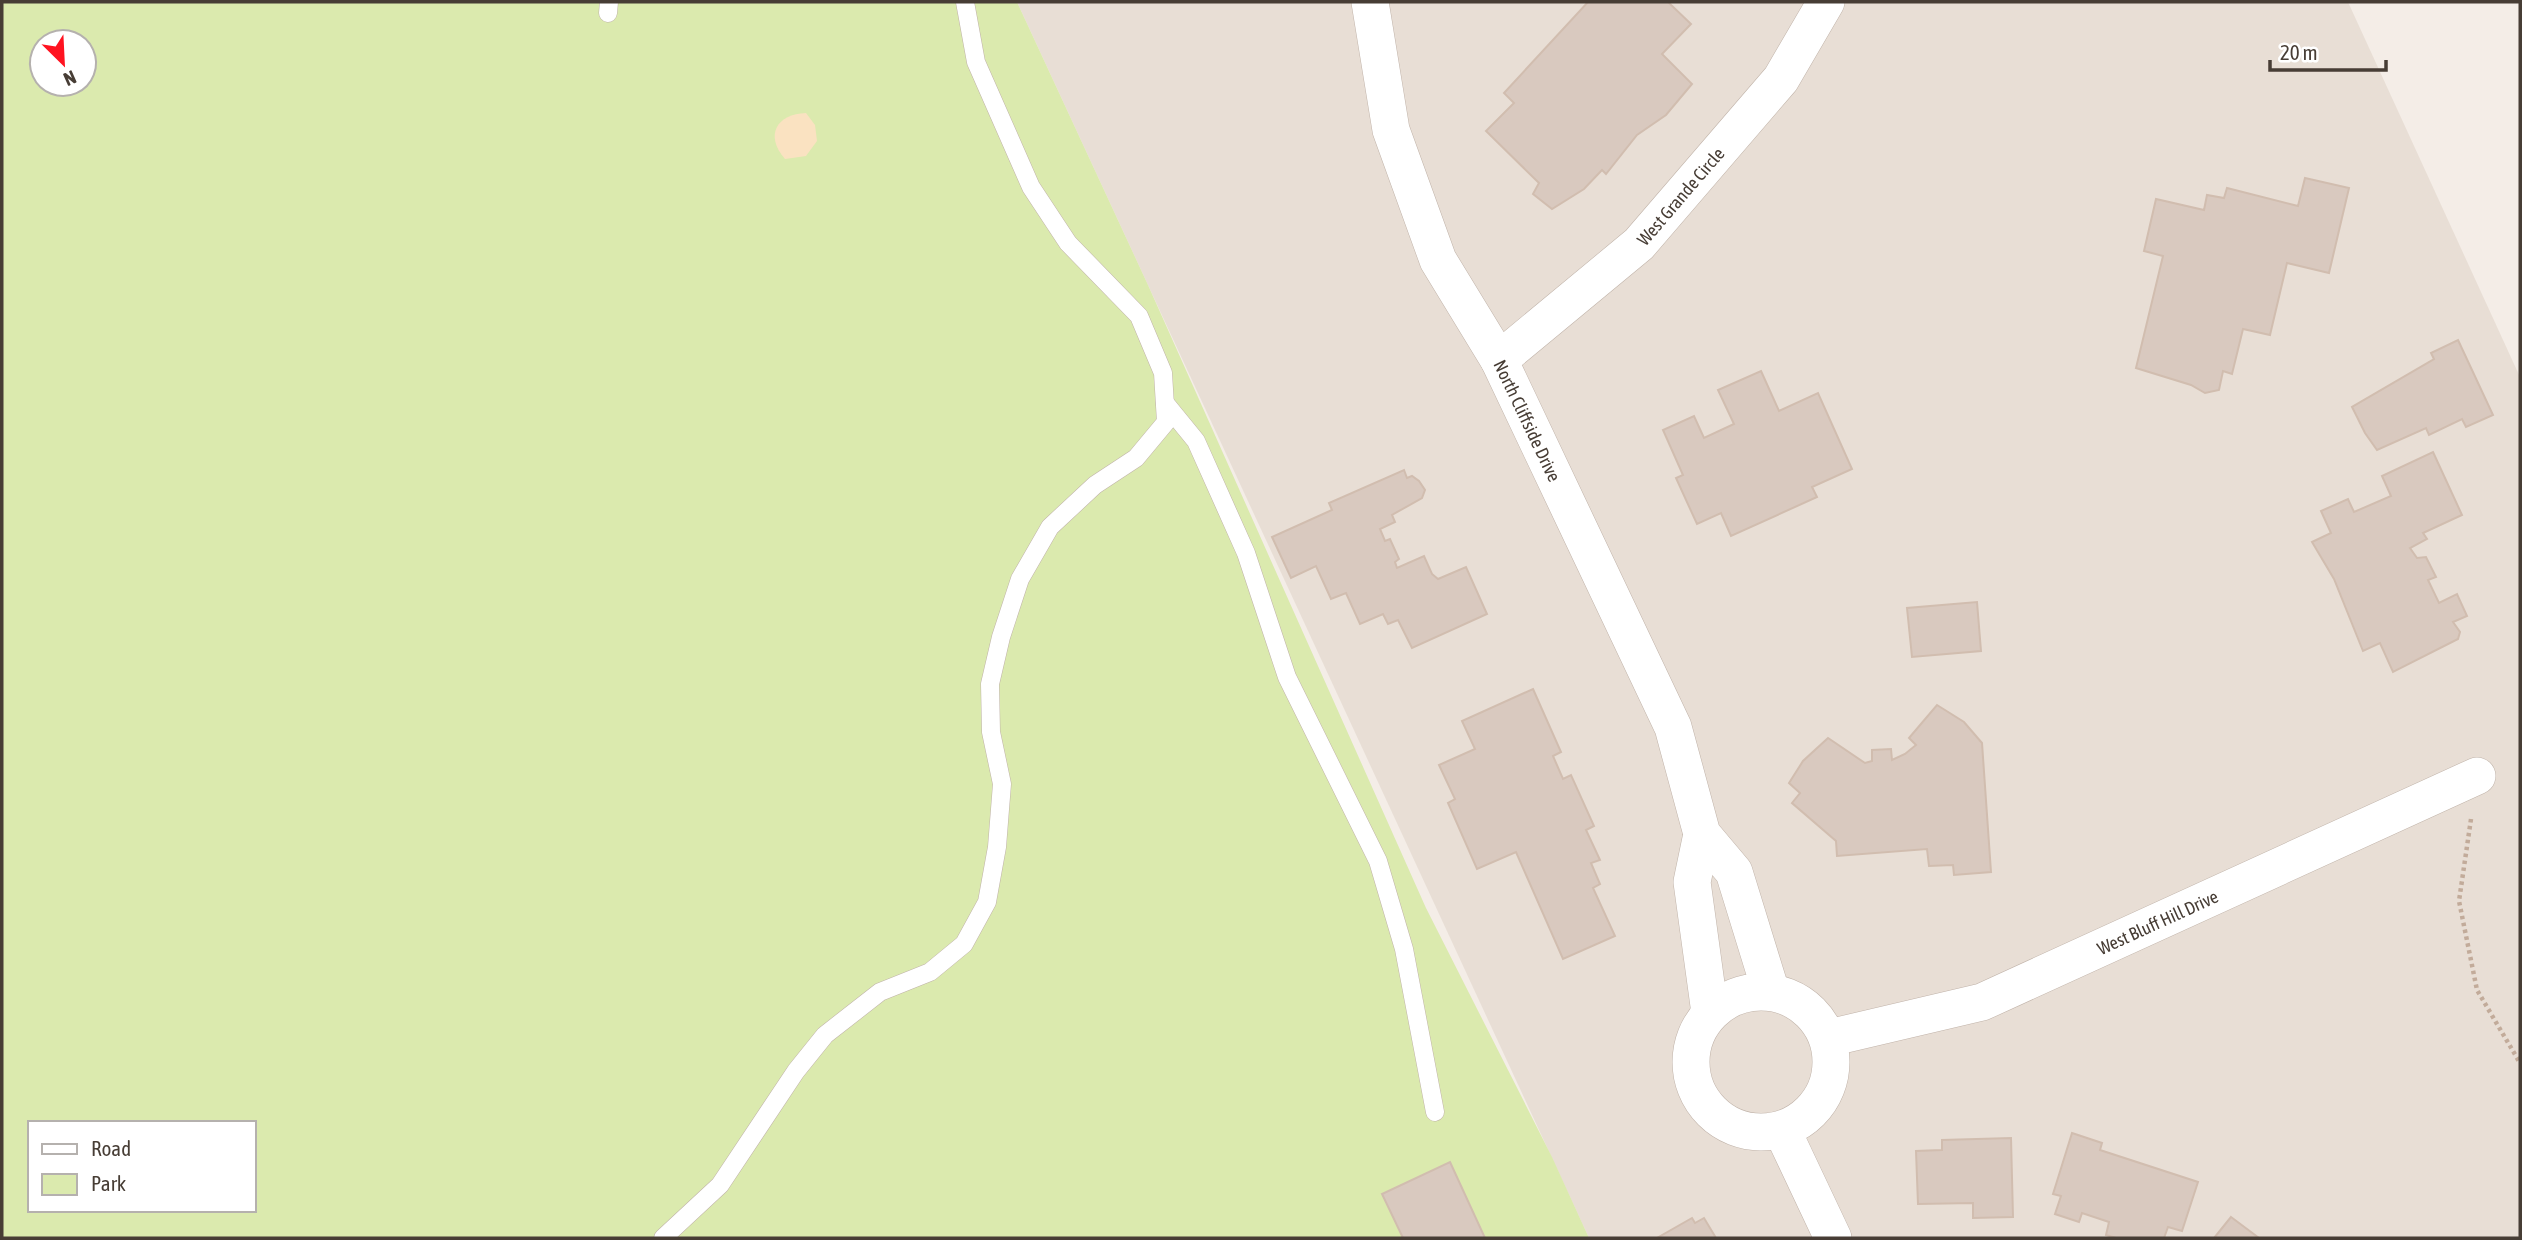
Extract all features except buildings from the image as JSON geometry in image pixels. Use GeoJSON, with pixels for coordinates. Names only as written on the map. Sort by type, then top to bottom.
{"type":"FeatureCollection","features":[{"type":"Feature","properties":{"kind":"street","name":"North Cliffside Drive"},"geometry":{"type":"LineString","coordinates":[[1370,2],[1391,130],[1438,260],[1499,359],[1673,727],[1702,834],[1734,872],[1770,992]]}},
{"type":"Feature","properties":{"kind":"street","name":"West Grande Circle"},"geometry":{"type":"LineString","coordinates":[[1499,359],[1639,244],[1781,79],[1826,2]]}},
{"type":"Feature","properties":{"kind":"street","name":"West Bluff Hill Drive"},"geometry":{"type":"LineString","coordinates":[[1829,1038],[1982,1002],[2477,776]]}},
{"type":"Feature","properties":{"kind":"street","name":"North Cliffside Drive"},"geometry":{"type":"LineString","coordinates":[[1702,834],[1692,883],[1710,1013]]}},
{"type":"Feature","properties":{"kind":"street"},"geometry":{"type":"LineString","coordinates":[[1770,992],[1804,1005],[1816,1017],[1829,1038],[1831,1076],[1816,1108],[1805,1119],[1782,1130],[1746,1132],[1732,1127],[1703,1104],[1690,1067],[1693,1042],[1710,1013],[1740,994],[1770,992]]}},
{"type":"Feature","properties":{"kind":"street"},"geometry":{"type":"LineString","coordinates":[[1782,1130],[1833,1238]]}},
{"type":"Feature","properties":{"kind":"lane"},"geometry":{"type":"LineString","coordinates":[[663,1238],[720,1185],[796,1071],[825,1035],[880,992],[930,972],[964,944],[987,902],[997,847],[1002,784],[990,732],[990,684],[1001,637],[1020,579],[1051,527],[1095,485],[1136,458],[1166,422],[1163,373],[1139,316],[1068,243],[1031,187],[976,62],[965,2]]}},
{"type":"Feature","properties":{"kind":"lane"},"geometry":{"type":"LineString","coordinates":[[1165,403],[1196,441],[1245,553],[1287,677],[1378,861],[1404,949],[1435,1112]]}},
{"type":"Feature","properties":{"kind":"path"},"geometry":{"type":"LineString","coordinates":[[2477,776],[2459,901],[2477,990],[2520,1063]]}},
{"type":"Feature","properties":{"kind":"shaded area"},"geometry":{"type":"Polygon","coordinates":[[[1017,2],[2348,2],[2520,377],[2520,1238],[1589,1238],[1017,2]]]}},
{"type":"Feature","properties":{"kind":"green space"},"geometry":{"type":"Polygon","coordinates":[[[2,2],[1017,2],[1148,285],[1426,908],[1552,1157],[1589,1238],[2,1238],[2,2]]]}},
{"type":"Feature","properties":{"kind":"sand"},"geometry":{"type":"Polygon","coordinates":[[[806,113],[815,125],[817,141],[806,156],[785,159],[775,142],[777,127],[788,117],[806,113]]]}}]}
